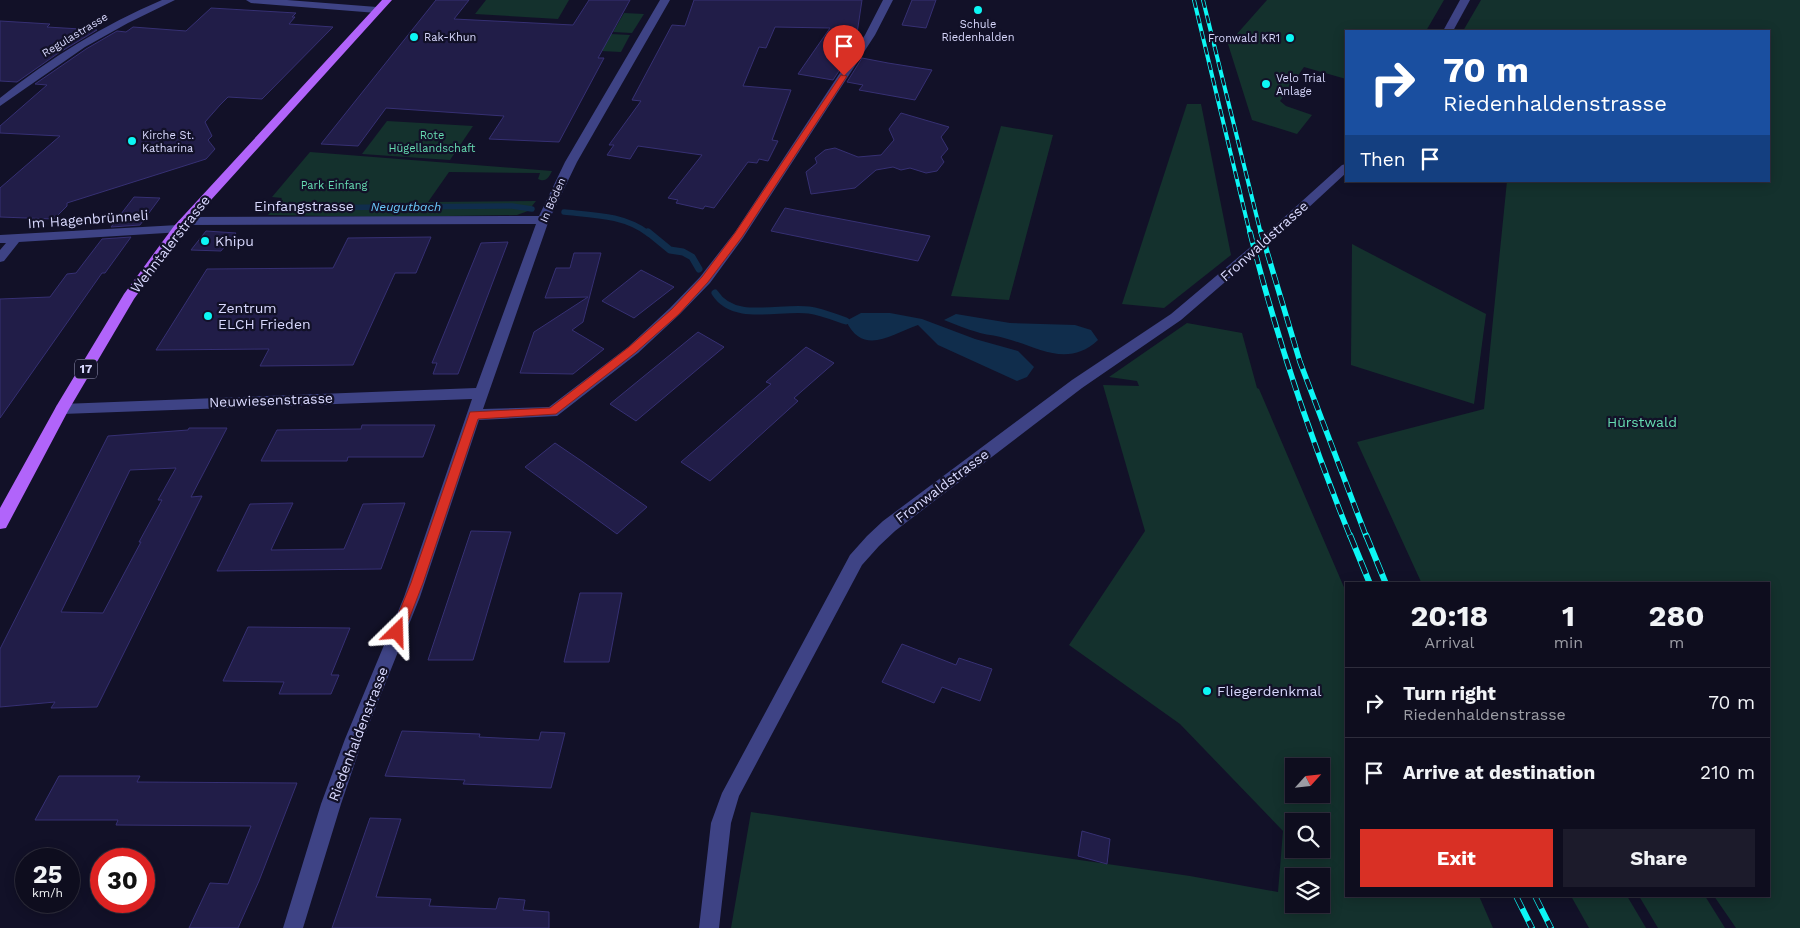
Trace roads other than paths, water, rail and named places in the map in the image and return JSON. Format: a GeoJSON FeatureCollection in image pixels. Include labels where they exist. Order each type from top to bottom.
{"type":"FeatureCollection","features":[{"type":"Feature","properties":{"kind":"main road","name":"Wehntalerstrasse"},"geometry":{"type":"LineString","coordinates":[[0,523],[62,409],[129,297],[181,225],[387,0]]}},
{"type":"Feature","properties":{"kind":"street","name":"Regulastrasse"},"geometry":{"type":"LineString","coordinates":[[0,103],[36,74],[89,39],[138,13],[170,0]]}},
{"type":"Feature","properties":{"kind":"street"},"geometry":{"type":"LineString","coordinates":[[251,0],[377,10]]}},
{"type":"Feature","properties":{"kind":"street","name":"In Böden"},"geometry":{"type":"LineString","coordinates":[[474,415],[544,220],[571,162],[665,0]]}},
{"type":"Feature","properties":{"kind":"street"},"geometry":{"type":"LineString","coordinates":[[474,415],[552,412],[633,350],[676,312],[705,280],[739,235],[870,35],[888,0]]}},
{"type":"Feature","properties":{"kind":"street"},"geometry":{"type":"LineString","coordinates":[[1449,30],[1465,0]]}},
{"type":"Feature","properties":{"kind":"street","name":"Fronwaldstrasse"},"geometry":{"type":"LineString","coordinates":[[709,928],[721,823],[732,793],[852,568],[867,547],[889,526],[1077,384],[1176,317],[1259,247],[1345,168]]}},
{"type":"Feature","properties":{"kind":"street","name":"Einfangstrasse"},"geometry":{"type":"LineString","coordinates":[[181,225],[341,221],[544,220]]}},
{"type":"Feature","properties":{"kind":"street","name":"Im Hagenbrünneli"},"geometry":{"type":"LineString","coordinates":[[0,239],[181,225]]}},
{"type":"Feature","properties":{"kind":"street"},"geometry":{"type":"LineString","coordinates":[[0,258],[15,239]]}},
{"type":"Feature","properties":{"kind":"street","name":"Neuwiesenstrasse"},"geometry":{"type":"LineString","coordinates":[[62,409],[481,393]]}},
{"type":"Feature","properties":{"kind":"street","name":"Riedenhaldenstrasse"},"geometry":{"type":"LineString","coordinates":[[293,928],[331,804],[354,739],[412,597],[474,415]]}},
{"type":"Feature","properties":{"kind":"water"},"geometry":{"type":"Polygon","coordinates":[[[861,313],[890,313],[922,319],[975,339],[1018,351],[1034,367],[1027,377],[1017,381],[938,345],[918,325],[879,340],[861,338],[853,332],[846,321],[861,313]]]}},
{"type":"Feature","properties":{"kind":"water"},"geometry":{"type":"Polygon","coordinates":[[[956,314],[1010,323],[1075,325],[1091,330],[1098,340],[1086,349],[1075,353],[1052,353],[1001,337],[980,333],[944,320],[956,314]]]}},
{"type":"Feature","properties":{"kind":"waterway","name":"Neugutbach"},"geometry":{"type":"LineString","coordinates":[[280,208],[512,206],[532,209]]}},
{"type":"Feature","properties":{"kind":"waterway","name":"Neugutbach"},"geometry":{"type":"LineString","coordinates":[[564,212],[619,219],[649,234]]}},
{"type":"Feature","properties":{"kind":"waterway","name":"Neugutbach"},"geometry":{"type":"LineString","coordinates":[[648,232],[670,250],[683,252],[692,257],[699,269]]}},
{"type":"Feature","properties":{"kind":"waterway","name":"Neugutbach"},"geometry":{"type":"LineString","coordinates":[[715,293],[723,302],[745,311],[809,310],[846,321]]}},
{"type":"Feature","properties":{"kind":"railway"},"geometry":{"type":"LineString","coordinates":[[1194,0],[1250,234]]}},
{"type":"Feature","properties":{"kind":"railway"},"geometry":{"type":"LineString","coordinates":[[1203,0],[1261,234]]}},
{"type":"Feature","properties":{"kind":"railway"},"geometry":{"type":"LineString","coordinates":[[1250,232],[1295,386],[1350,536]]}},
{"type":"Feature","properties":{"kind":"railway"},"geometry":{"type":"LineString","coordinates":[[1261,232],[1300,362],[1366,536]]}},
{"type":"Feature","properties":{"kind":"railway"},"geometry":{"type":"LineString","coordinates":[[1350,535],[1369,582]]}},
{"type":"Feature","properties":{"kind":"railway"},"geometry":{"type":"LineString","coordinates":[[1366,535],[1385,582]]}},
{"type":"Feature","properties":{"kind":"railway"},"geometry":{"type":"LineString","coordinates":[[1516,897],[1532,928]]}},
{"type":"Feature","properties":{"kind":"railway"},"geometry":{"type":"LineString","coordinates":[[1536,897],[1551,928]]}},
{"type":"Feature","properties":{"kind":"place","name":"Schule Riedenhalden"},"geometry":{"type":"Point","coordinates":[978,10]}},
{"type":"Feature","properties":{"kind":"place","name":"Rak-Khun"},"geometry":{"type":"Point","coordinates":[414,37]}},
{"type":"Feature","properties":{"kind":"place","name":"Fronwald KR1"},"geometry":{"type":"Point","coordinates":[1290,38]}},
{"type":"Feature","properties":{"kind":"place","name":"Velo Trial Anlage"},"geometry":{"type":"Point","coordinates":[1266,84]}},
{"type":"Feature","properties":{"kind":"place","name":"Kirche St. Katharina"},"geometry":{"type":"Point","coordinates":[132,141]}},
{"type":"Feature","properties":{"kind":"place","name":"Khipu"},"geometry":{"type":"Point","coordinates":[205,241]}},
{"type":"Feature","properties":{"kind":"place","name":"Zentrum ELCH Frieden"},"geometry":{"type":"Point","coordinates":[208,316]}},
{"type":"Feature","properties":{"kind":"place","name":"Fliegerdenkmal"},"geometry":{"type":"Point","coordinates":[1207,691]}},
{"type":"Feature","properties":{"kind":"park label","name":"Rote Hügellandschaft"},"geometry":{"type":"Point","coordinates":[432,141]}},
{"type":"Feature","properties":{"kind":"park label","name":"Park Einfang"},"geometry":{"type":"Point","coordinates":[334,185]}},
{"type":"Feature","properties":{"kind":"park label","name":"Hürstwald"},"geometry":{"type":"Point","coordinates":[1642,422]}}]}
